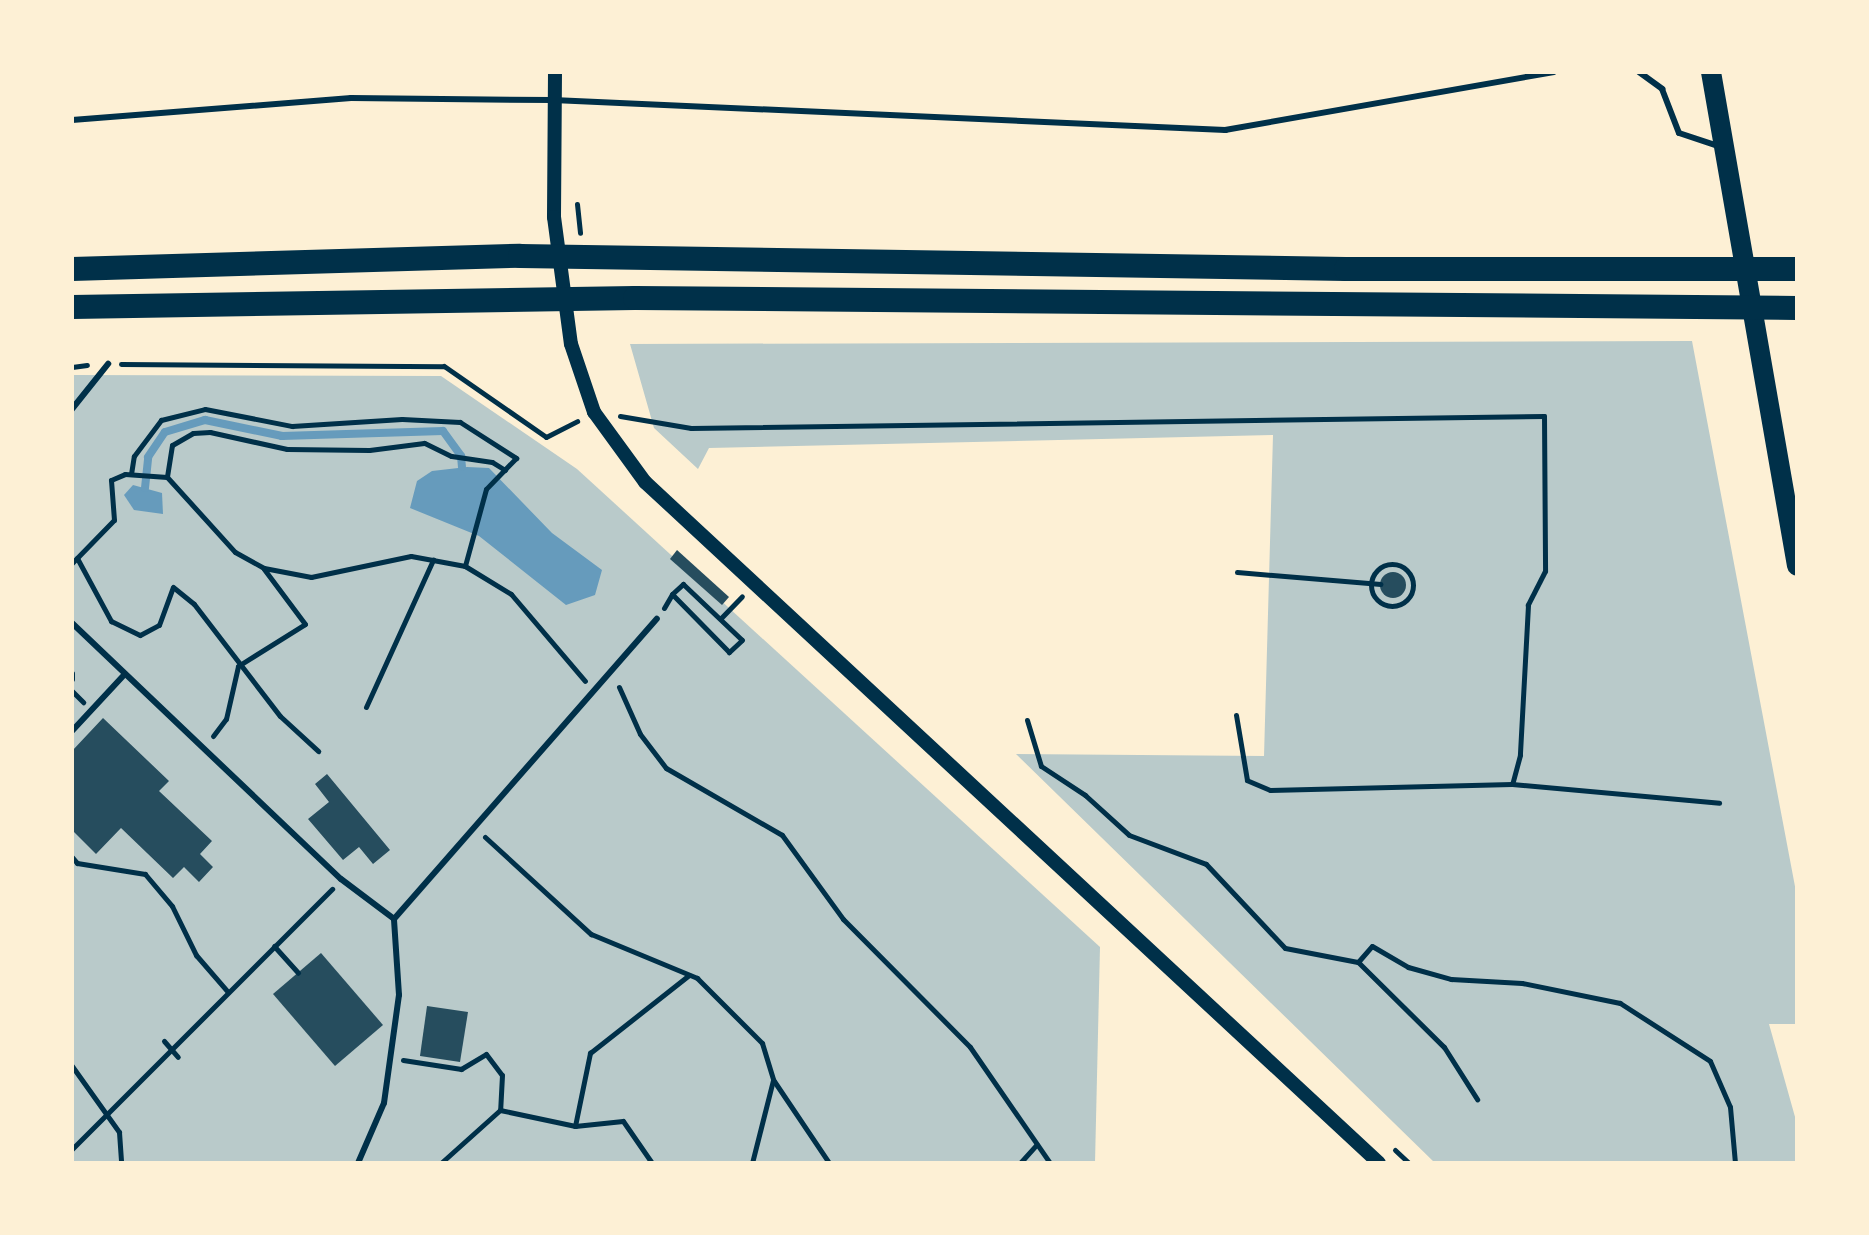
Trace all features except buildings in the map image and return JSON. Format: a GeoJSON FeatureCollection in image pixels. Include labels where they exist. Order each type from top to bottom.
{"type":"FeatureCollection","features":[{"type":"Feature","properties":{"kind":"highway"},"geometry":{"type":"LineString","coordinates":[[72,269],[520,256],[1797,269]]}},
{"type":"Feature","properties":{"kind":"highway"},"geometry":{"type":"LineString","coordinates":[[72,307],[635,298],[1797,308]]}},
{"type":"Feature","properties":{"kind":"main road"},"geometry":{"type":"LineString","coordinates":[[1711,72],[1797,566]]}},
{"type":"Feature","properties":{"kind":"street"},"geometry":{"type":"LineString","coordinates":[[555,72],[556,233],[571,344],[594,412],[645,482],[1379,1163]]}},
{"type":"Feature","properties":{"kind":"lane"},"geometry":{"type":"LineString","coordinates":[[72,120],[351,98],[553,100],[1225,130],[1554,72]]}},
{"type":"Feature","properties":{"kind":"lane"},"geometry":{"type":"LineString","coordinates":[[1639,72],[1662,89],[1679,133],[1723,147]]}},
{"type":"Feature","properties":{"kind":"lane"},"geometry":{"type":"LineString","coordinates":[[72,409],[108,364]]}},
{"type":"Feature","properties":{"kind":"lane"},"geometry":{"type":"LineString","coordinates":[[358,1163],[382,1117],[399,995],[394,919],[596,694],[657,619]]}},
{"type":"Feature","properties":{"kind":"lane"},"geometry":{"type":"LineString","coordinates":[[72,623],[341,879],[394,919]]}},
{"type":"Feature","properties":{"kind":"lane"},"geometry":{"type":"LineString","coordinates":[[72,731],[124,675]]}},
{"type":"Feature","properties":{"kind":"path"},"geometry":{"type":"LineString","coordinates":[[575,189],[581,249]]}},
{"type":"Feature","properties":{"kind":"path"},"geometry":{"type":"LineString","coordinates":[[72,367],[108,364],[444,366],[546,437],[594,412],[691,428],[1544,416],[1545,571],[1528,605],[1520,755],[1512,784]]}},
{"type":"Feature","properties":{"kind":"path"},"geometry":{"type":"LineString","coordinates":[[616,407],[629,427]]}},
{"type":"Feature","properties":{"kind":"path"},"geometry":{"type":"LineString","coordinates":[[131,474],[134,456],[161,420],[205,409],[292,426],[402,419],[460,422],[516,458],[486,489],[467,548],[465,566]]}},
{"type":"Feature","properties":{"kind":"path"},"geometry":{"type":"LineString","coordinates":[[505,470],[492,462],[451,456],[424,443],[369,450],[287,449],[210,432],[193,433],[172,445],[167,477],[190,509],[235,552],[264,568],[311,577],[411,556],[465,566],[511,594],[596,694]]}},
{"type":"Feature","properties":{"kind":"path"},"geometry":{"type":"LineString","coordinates":[[167,477],[131,474],[111,480],[114,520],[74,560],[111,621],[140,635],[159,625],[173,587],[194,604],[238,666],[318,751]]}},
{"type":"Feature","properties":{"kind":"path"},"geometry":{"type":"LineString","coordinates":[[366,707],[433,560]]}},
{"type":"Feature","properties":{"kind":"path"},"geometry":{"type":"LineString","coordinates":[[1396,563],[1408,570],[1413,589],[1406,601],[1386,605],[1374,596],[1371,582],[1377,570],[1396,563]]}},
{"type":"Feature","properties":{"kind":"path"},"geometry":{"type":"LineString","coordinates":[[203,750],[226,719],[238,666],[305,624],[264,568]]}},
{"type":"Feature","properties":{"kind":"path"},"geometry":{"type":"LineString","coordinates":[[1237,572],[1380,584]]}},
{"type":"Feature","properties":{"kind":"path"},"geometry":{"type":"LineString","coordinates":[[657,619],[672,594],[683,584],[742,640],[729,652],[672,594]]}},
{"type":"Feature","properties":{"kind":"path"},"geometry":{"type":"LineString","coordinates":[[720,618],[745,593]]}},
{"type":"Feature","properties":{"kind":"path"},"geometry":{"type":"LineString","coordinates":[[72,673],[72,679]]}},
{"type":"Feature","properties":{"kind":"path"},"geometry":{"type":"LineString","coordinates":[[610,678],[625,693],[640,734],[666,768],[782,835],[843,919],[970,1047],[1050,1163]]}},
{"type":"Feature","properties":{"kind":"path"},"geometry":{"type":"LineString","coordinates":[[1236,715],[1247,780],[1270,790],[1512,784],[1719,803]]}},
{"type":"Feature","properties":{"kind":"path"},"geometry":{"type":"LineString","coordinates":[[1027,720],[1041,766],[1085,795],[1129,835],[1206,864],[1285,948],[1358,962],[1444,1047],[1477,1099]]}},
{"type":"Feature","properties":{"kind":"path"},"geometry":{"type":"LineString","coordinates":[[476,828],[591,934],[689,975],[735,1011],[762,1043],[773,1080],[829,1163]]}},
{"type":"Feature","properties":{"kind":"path"},"geometry":{"type":"LineString","coordinates":[[72,857],[77,863],[145,874],[172,906],[196,955],[228,992]]}},
{"type":"Feature","properties":{"kind":"path"},"geometry":{"type":"LineString","coordinates":[[72,1149],[341,879]]}},
{"type":"Feature","properties":{"kind":"path"},"geometry":{"type":"LineString","coordinates":[[274,946],[298,973]]}},
{"type":"Feature","properties":{"kind":"path"},"geometry":{"type":"LineString","coordinates":[[1358,962],[1372,946],[1408,967],[1451,979],[1522,983],[1620,1003],[1710,1061],[1730,1107],[1735,1163]]}},
{"type":"Feature","properties":{"kind":"path"},"geometry":{"type":"LineString","coordinates":[[575,1126],[590,1053],[689,975]]}},
{"type":"Feature","properties":{"kind":"path"},"geometry":{"type":"LineString","coordinates":[[164,1041],[178,1057]]}},
{"type":"Feature","properties":{"kind":"path"},"geometry":{"type":"LineString","coordinates":[[390,1058],[461,1069],[486,1054],[502,1075],[500,1110],[441,1163]]}},
{"type":"Feature","properties":{"kind":"path"},"geometry":{"type":"LineString","coordinates":[[72,1066],[119,1132],[121,1163]]}},
{"type":"Feature","properties":{"kind":"path"},"geometry":{"type":"LineString","coordinates":[[72,1076],[81,1075]]}},
{"type":"Feature","properties":{"kind":"path"},"geometry":{"type":"LineString","coordinates":[[752,1163],[773,1080]]}},
{"type":"Feature","properties":{"kind":"path"},"geometry":{"type":"LineString","coordinates":[[500,1110],[575,1126],[623,1121],[652,1163]]}},
{"type":"Feature","properties":{"kind":"path"},"geometry":{"type":"LineString","coordinates":[[1387,1142],[1409,1163]]}},
{"type":"Feature","properties":{"kind":"path"},"geometry":{"type":"LineString","coordinates":[[1020,1163],[1037,1144]]}},
{"type":"Feature","properties":{"kind":"shaded area"},"geometry":{"type":"Polygon","coordinates":[[[1692,341],[1797,897],[1797,1024],[1769,1024],[1797,1124],[1797,1163],[1435,1163],[1016,754],[1264,756],[1273,435],[709,448],[698,469],[654,428],[630,344],[1692,341]]]}},
{"type":"Feature","properties":{"kind":"shaded area"},"geometry":{"type":"Polygon","coordinates":[[[72,375],[441,376],[577,469],[1100,947],[1095,1163],[72,1163],[72,375]]]}},
{"type":"Feature","properties":{"kind":"water"},"geometry":{"type":"Polygon","coordinates":[[[489,468],[552,533],[602,570],[595,595],[566,605],[479,536],[410,508],[417,481],[432,471],[489,468]]]}},
{"type":"Feature","properties":{"kind":"water"},"geometry":{"type":"Polygon","coordinates":[[[133,485],[162,493],[163,514],[134,510],[124,495],[133,485]]]}},
{"type":"Feature","properties":{"kind":"waterway"},"geometry":{"type":"LineString","coordinates":[[145,488],[148,457],[165,432],[205,420],[282,436],[443,431],[461,456],[462,467]]}}]}
